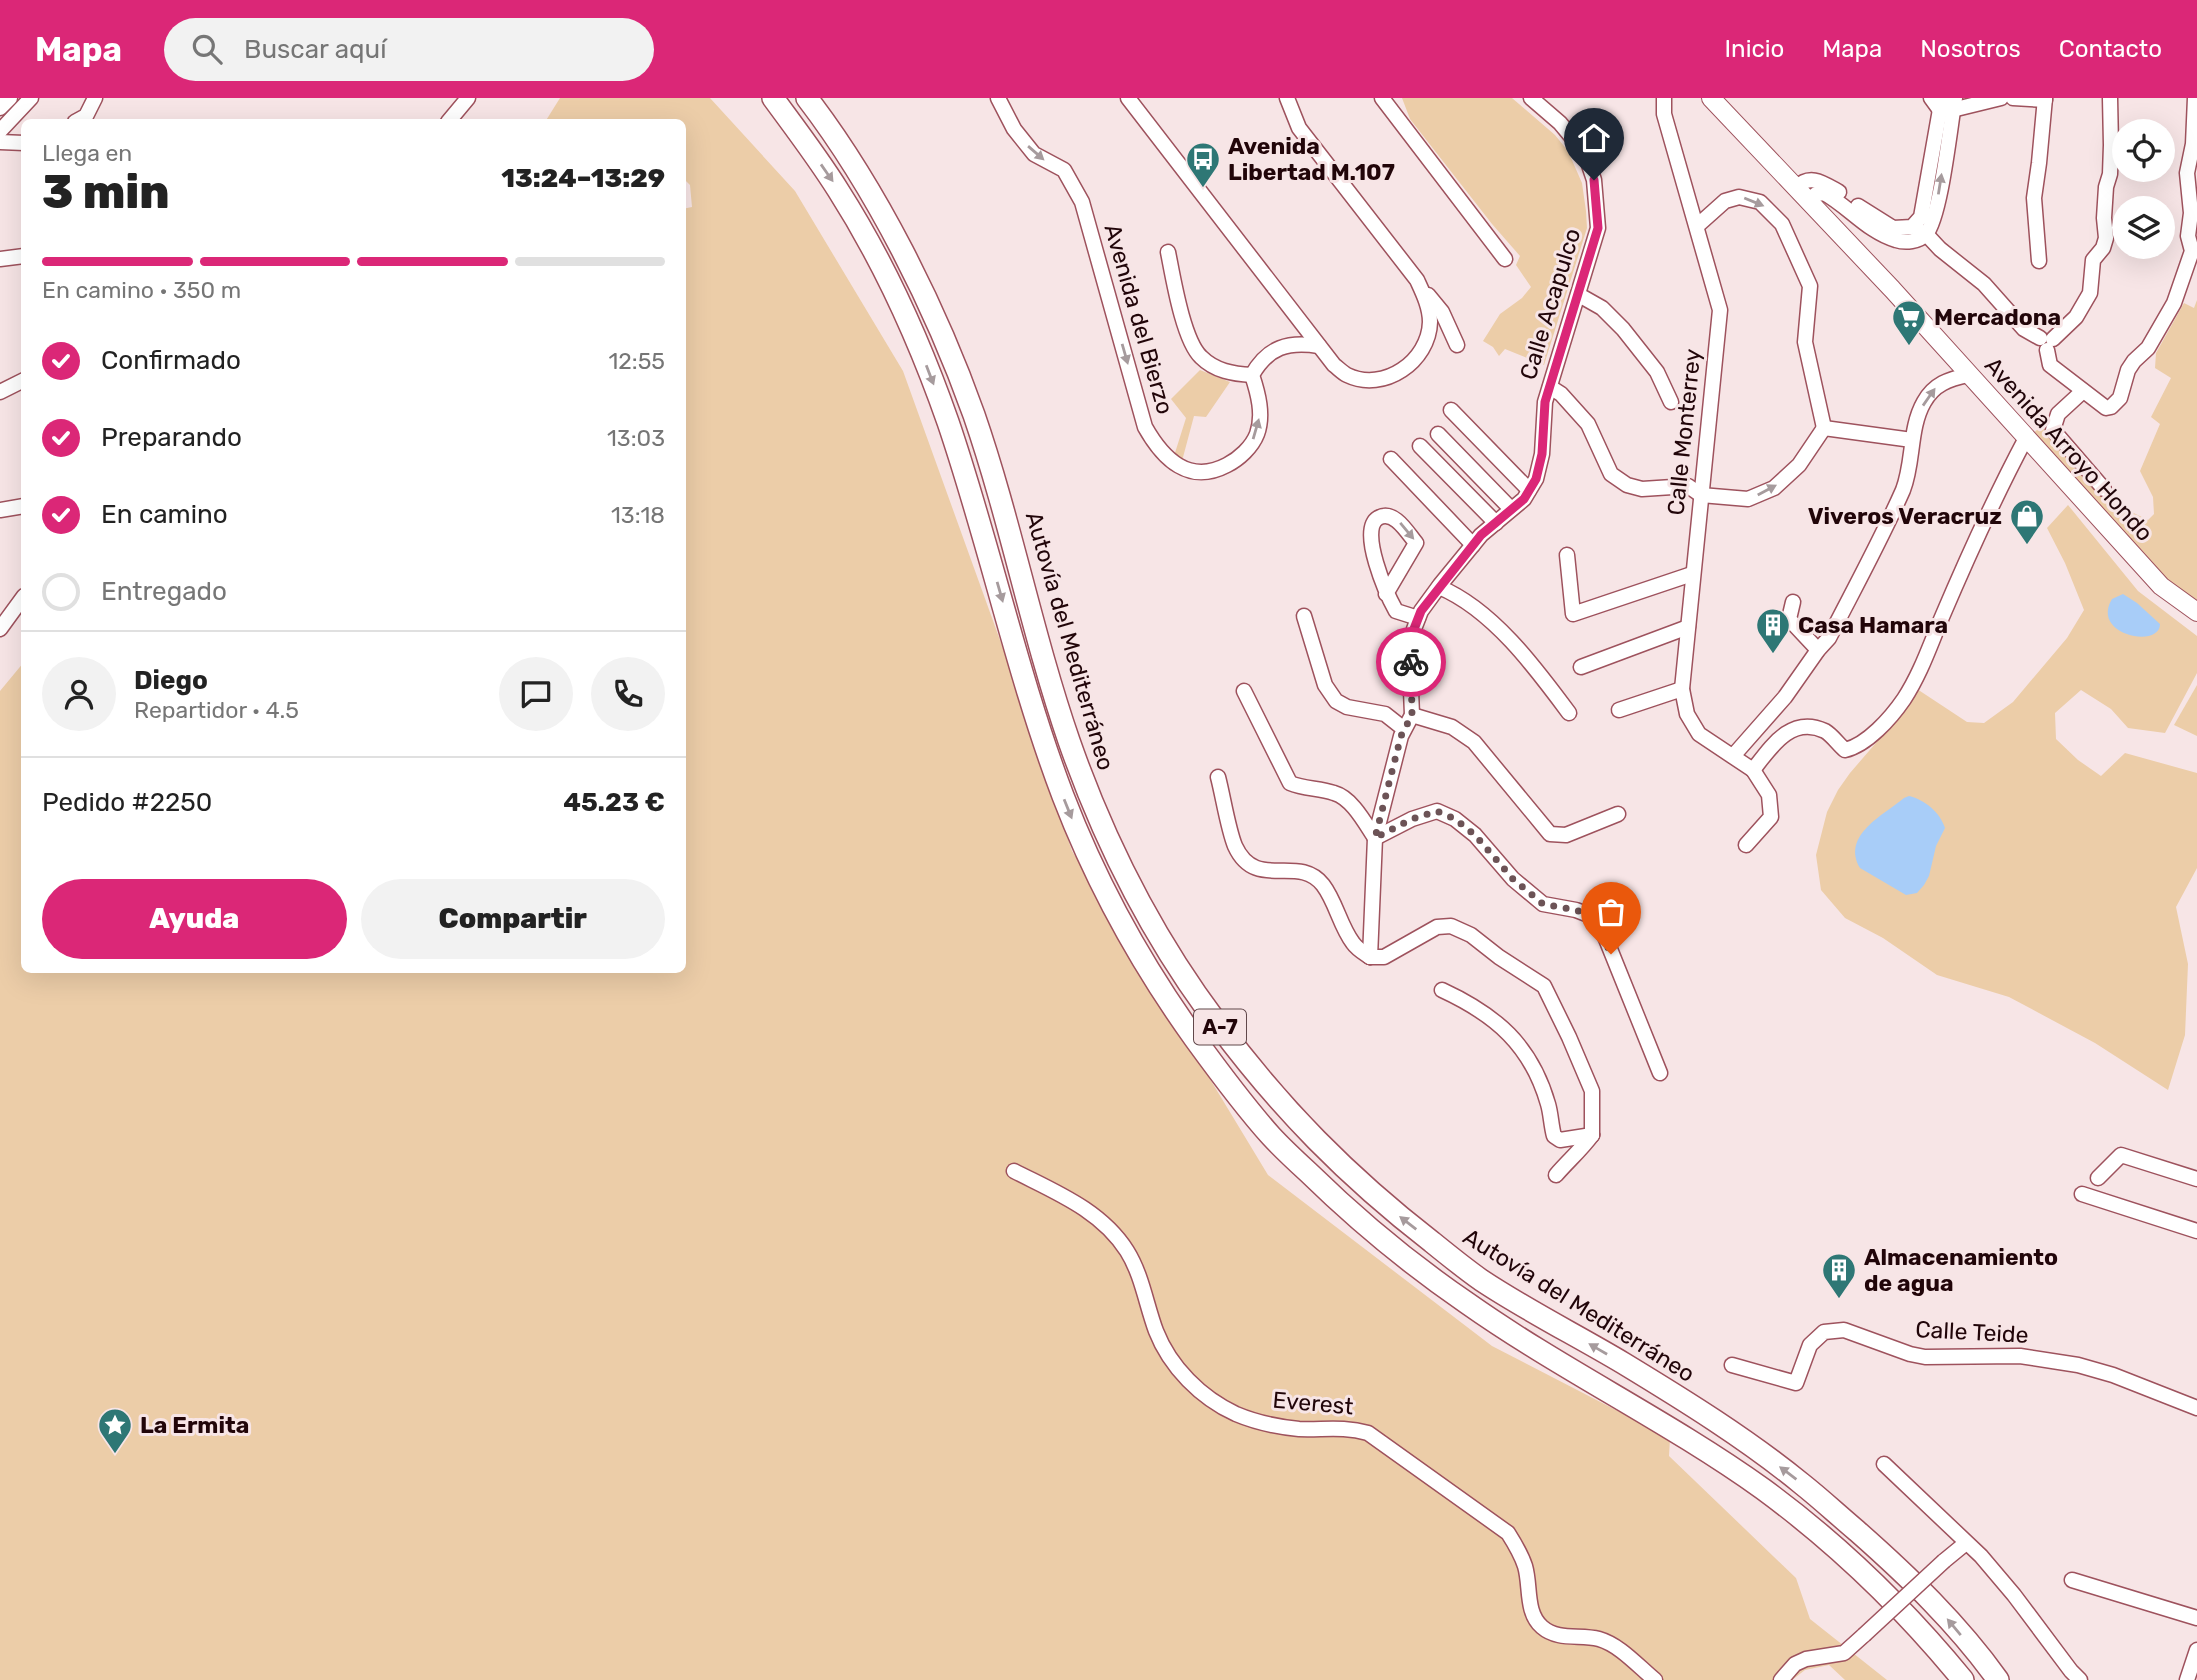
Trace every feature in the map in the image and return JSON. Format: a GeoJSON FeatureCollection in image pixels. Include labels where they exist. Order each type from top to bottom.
{"type":"FeatureCollection","features":[{"type":"Feature","properties":{"kind":"highway"},"geometry":{"type":"LineString","coordinates":[[766,98],[798,132]]}},
{"type":"Feature","properties":{"kind":"highway","name":"A-7"},"geometry":{"type":"LineString","coordinates":[[772,98],[837,189],[896,296],[947,419],[977,510],[1037,720],[1089,860],[1157,983],[1203,1049],[1272,1138],[1353,1216],[1468,1304],[1695,1444],[1782,1503],[1867,1575],[1917,1625],[1964,1680]]}},
{"type":"Feature","properties":{"kind":"highway","name":"Autovía del Mediterráneo"},"geometry":{"type":"LineString","coordinates":[[807,98],[878,208],[949,349],[975,417],[1009,527],[1048,674],[1088,793],[1125,875],[1168,952],[1213,1019],[1292,1115],[1385,1206],[1480,1279],[1626,1365],[1748,1443],[1801,1483],[1919,1588],[1998,1680]]}},
{"type":"Feature","properties":{"kind":"highway"},"geometry":{"type":"LineString","coordinates":[[819,98],[839,129],[878,208]]}},
{"type":"Feature","properties":{"kind":"main road","name":"Avenida Arroyo Hondo"},"geometry":{"type":"LineString","coordinates":[[1710,98],[1892,289],[2161,586],[2197,612]]}},
{"type":"Feature","properties":{"kind":"street"},"geometry":{"type":"LineString","coordinates":[[0,108],[10,98]]}},
{"type":"Feature","properties":{"kind":"street"},"geometry":{"type":"LineString","coordinates":[[0,131],[31,98]]}},
{"type":"Feature","properties":{"kind":"street"},"geometry":{"type":"LineString","coordinates":[[80,119],[86,116],[95,98]]}},
{"type":"Feature","properties":{"kind":"street"},"geometry":{"type":"LineString","coordinates":[[450,119],[468,98]]}},
{"type":"Feature","properties":{"kind":"street","name":"Avenida del Bierzo"},"geometry":{"type":"LineString","coordinates":[[998,98],[1014,129],[1034,154],[1064,170],[1082,201],[1145,427],[1156,446],[1171,460],[1188,470],[1203,473],[1234,461],[1247,449],[1257,434],[1259,396],[1252,375]]}},
{"type":"Feature","properties":{"kind":"street"},"geometry":{"type":"LineString","coordinates":[[1128,98],[1334,365],[1348,375],[1379,380],[1404,369],[1423,349],[1430,323],[1428,308],[1417,280]]}},
{"type":"Feature","properties":{"kind":"street"},"geometry":{"type":"LineString","coordinates":[[1287,98],[1298,128],[1441,312],[1457,345]]}},
{"type":"Feature","properties":{"kind":"street"},"geometry":{"type":"LineString","coordinates":[[1382,98],[1505,259]]}},
{"type":"Feature","properties":{"kind":"street","name":"Calle Acapulco"},"geometry":{"type":"LineString","coordinates":[[1412,715],[1410,665],[1414,629],[1421,611],[1473,545],[1524,499],[1536,479],[1542,454],[1545,402],[1598,228],[1594,180],[1585,153],[1560,123],[1531,98]]}},
{"type":"Feature","properties":{"kind":"street","name":"Calle Monterrey"},"geometry":{"type":"LineString","coordinates":[[1664,98],[1664,114],[1720,310],[1682,689],[1687,714],[1699,734],[1752,770]]}},
{"type":"Feature","properties":{"kind":"street"},"geometry":{"type":"LineString","coordinates":[[1917,234],[1936,210],[1944,103],[2000,98]]}},
{"type":"Feature","properties":{"kind":"street"},"geometry":{"type":"LineString","coordinates":[[2013,98],[2045,99],[2034,198],[2039,261]]}},
{"type":"Feature","properties":{"kind":"street"},"geometry":{"type":"LineString","coordinates":[[2047,342],[2076,317],[2090,293],[2093,261],[2103,248],[2106,238],[2104,218],[2106,187],[2110,174],[2110,98]]}},
{"type":"Feature","properties":{"kind":"street"},"geometry":{"type":"LineString","coordinates":[[2047,342],[2050,365],[2083,391],[2106,408],[2120,398],[2128,370],[2148,348],[2174,303],[2192,251],[2188,236],[2188,173],[2193,144],[2195,98]]}},
{"type":"Feature","properties":{"kind":"street"},"geometry":{"type":"LineString","coordinates":[[0,142],[21,143]]}},
{"type":"Feature","properties":{"kind":"street"},"geometry":{"type":"LineString","coordinates":[[1802,195],[1802,181],[1814,180],[1837,191],[1894,228],[1917,234],[1984,284],[2024,329],[2047,342]]}},
{"type":"Feature","properties":{"kind":"street"},"geometry":{"type":"LineString","coordinates":[[1550,387],[1561,394],[1587,424],[1611,474],[1627,485],[1642,489],[1688,486],[1701,495],[1748,499],[1774,488],[1799,466],[1824,428],[1805,342],[1810,286],[1783,224],[1760,202],[1739,197],[1725,201],[1697,226]]}},
{"type":"Feature","properties":{"kind":"street"},"geometry":{"type":"LineString","coordinates":[[1168,252],[1188,332],[1199,356],[1212,365],[1230,373],[1252,375],[1266,355],[1277,350],[1302,343],[1319,346]]}},
{"type":"Feature","properties":{"kind":"street"},"geometry":{"type":"LineString","coordinates":[[0,259],[21,256]]}},
{"type":"Feature","properties":{"kind":"street"},"geometry":{"type":"LineString","coordinates":[[1579,295],[1602,308],[1623,330],[1657,372],[1671,402]]}},
{"type":"Feature","properties":{"kind":"street"},"geometry":{"type":"LineString","coordinates":[[1733,755],[1785,697],[1829,638],[1904,487],[1912,440],[1923,403],[1935,388],[1950,379],[1968,375]]}},
{"type":"Feature","properties":{"kind":"street"},"geometry":{"type":"LineString","coordinates":[[0,392],[21,382]]}},
{"type":"Feature","properties":{"kind":"street"},"geometry":{"type":"LineString","coordinates":[[2083,391],[2058,414],[2053,430],[2104,488]]}},
{"type":"Feature","properties":{"kind":"street"},"geometry":{"type":"LineString","coordinates":[[1451,410],[1529,490]]}},
{"type":"Feature","properties":{"kind":"street"},"geometry":{"type":"LineString","coordinates":[[1824,428],[1912,440]]}},
{"type":"Feature","properties":{"kind":"street"},"geometry":{"type":"LineString","coordinates":[[1438,434],[1511,509]]}},
{"type":"Feature","properties":{"kind":"street"},"geometry":{"type":"LineString","coordinates":[[1746,845],[1771,817],[1769,795],[1752,770],[1776,741],[1788,730],[1813,728],[1828,732],[1845,750],[1856,748],[1866,741],[1903,701],[1920,671],[2001,484],[2026,438]]}},
{"type":"Feature","properties":{"kind":"street"},"geometry":{"type":"LineString","coordinates":[[1420,446],[1496,523]]}},
{"type":"Feature","properties":{"kind":"street"},"geometry":{"type":"LineString","coordinates":[[1391,459],[1473,545]]}},
{"type":"Feature","properties":{"kind":"street"},"geometry":{"type":"LineString","coordinates":[[0,510],[21,506]]}},
{"type":"Feature","properties":{"kind":"street"},"geometry":{"type":"LineString","coordinates":[[1386,594],[1416,543],[1398,522],[1390,516],[1382,516],[1374,520],[1370,527],[1373,552],[1386,594],[1396,611],[1418,618]]}},
{"type":"Feature","properties":{"kind":"street"},"geometry":{"type":"LineString","coordinates":[[1567,555],[1573,614],[1692,574]]}},
{"type":"Feature","properties":{"kind":"street"},"geometry":{"type":"LineString","coordinates":[[1439,587],[1458,595],[1480,612],[1537,671],[1569,713]]}},
{"type":"Feature","properties":{"kind":"street"},"geometry":{"type":"LineString","coordinates":[[0,629],[21,600]]}},
{"type":"Feature","properties":{"kind":"street"},"geometry":{"type":"LineString","coordinates":[[1793,602],[1789,619],[1818,650]]}},
{"type":"Feature","properties":{"kind":"street"},"geometry":{"type":"LineString","coordinates":[[1304,616],[1325,685],[1336,702],[1348,707],[1385,713],[1404,729]]}},
{"type":"Feature","properties":{"kind":"street"},"geometry":{"type":"LineString","coordinates":[[1581,667],[1688,627]]}},
{"type":"Feature","properties":{"kind":"street"},"geometry":{"type":"LineString","coordinates":[[1619,710],[1682,689]]}},
{"type":"Feature","properties":{"kind":"street"},"geometry":{"type":"LineString","coordinates":[[1244,691],[1290,783],[1303,789],[1337,793],[1354,808],[1375,838]]}},
{"type":"Feature","properties":{"kind":"street"},"geometry":{"type":"LineString","coordinates":[[1370,957],[1375,838],[1401,736],[1412,715],[1452,727],[1474,741],[1550,834],[1566,835],[1618,814]]}},
{"type":"Feature","properties":{"kind":"street"},"geometry":{"type":"LineString","coordinates":[[1218,777],[1235,845],[1246,861],[1260,871],[1299,871],[1312,876],[1322,884],[1353,944],[1370,957],[1384,957],[1437,927],[1451,926],[1471,935],[1544,986],[1592,1091],[1592,1135],[1578,1154],[1556,1175]]}},
{"type":"Feature","properties":{"kind":"street"},"geometry":{"type":"LineString","coordinates":[[1375,838],[1412,819],[1437,811],[1455,819],[1475,835],[1513,879],[1543,904],[1576,910],[1594,917],[1606,939],[1660,1073]]}},
{"type":"Feature","properties":{"kind":"street"},"geometry":{"type":"LineString","coordinates":[[1442,990],[1473,1005],[1496,1022],[1520,1046],[1535,1067],[1549,1107],[1554,1136],[1560,1140],[1592,1135]]}},
{"type":"Feature","properties":{"kind":"street"},"geometry":{"type":"LineString","coordinates":[[2098,1178],[2121,1155],[2197,1179]]}},
{"type":"Feature","properties":{"kind":"street","name":"Everest"},"geometry":{"type":"LineString","coordinates":[[1014,1171],[1077,1204],[1099,1219],[1116,1236],[1128,1252],[1142,1282],[1156,1331],[1165,1350],[1193,1385],[1237,1414],[1268,1424],[1299,1429],[1349,1428],[1368,1433],[1508,1534],[1520,1551],[1526,1569],[1531,1610],[1542,1627],[1559,1635],[1598,1638],[1613,1644],[1654,1680]]}},
{"type":"Feature","properties":{"kind":"street"},"geometry":{"type":"LineString","coordinates":[[2082,1194],[2197,1231]]}},
{"type":"Feature","properties":{"kind":"street","name":"Calle Teide"},"geometry":{"type":"LineString","coordinates":[[1732,1365],[1796,1383],[1810,1345],[1824,1332],[1844,1329],[1925,1357],[2020,1356],[2078,1365],[2113,1375],[2197,1408]]}},
{"type":"Feature","properties":{"kind":"street"},"geometry":{"type":"LineString","coordinates":[[1884,1464],[1981,1556],[2080,1680]]}},
{"type":"Feature","properties":{"kind":"street"},"geometry":{"type":"LineString","coordinates":[[1781,1680],[1795,1664],[1806,1659],[1844,1653],[1966,1543]]}},
{"type":"Feature","properties":{"kind":"street"},"geometry":{"type":"LineString","coordinates":[[2072,1580],[2197,1618]]}},
{"type":"Feature","properties":{"kind":"street"},"geometry":{"type":"LineString","coordinates":[[2187,1680],[2197,1650]]}},
{"type":"Feature","properties":{"kind":"shaded area"},"geometry":{"type":"Polygon","coordinates":[[[560,98],[710,98],[795,191],[903,371],[1005,654],[1072,851],[1268,1175],[1492,1346],[1670,1438],[1669,1456],[1796,1578],[1810,1619],[1887,1680],[1845,1680],[1829,1665],[1805,1670],[1792,1680],[0,1680],[0,691],[21,666],[21,973],[686,973],[686,208],[692,207],[690,185],[686,181],[686,119],[547,119],[560,98]]]}},
{"type":"Feature","properties":{"kind":"shaded area"},"geometry":{"type":"Polygon","coordinates":[[[1402,98],[1512,98],[1555,135],[1568,151],[1582,183],[1587,228],[1544,365],[1505,349],[1499,356],[1493,347],[1483,341],[1500,314],[1522,298],[1531,287],[1516,265],[1520,256],[1410,119],[1402,98]]]}},
{"type":"Feature","properties":{"kind":"shaded area"},"geometry":{"type":"Polygon","coordinates":[[[2197,300],[2197,604],[2164,580],[2032,434],[2042,426],[2111,502],[2148,520],[2154,514],[2153,497],[2140,471],[2160,424],[2151,417],[2171,378],[2155,368],[2156,353],[2184,303],[2194,308],[2197,300]]]}},
{"type":"Feature","properties":{"kind":"shaded area"},"geometry":{"type":"Polygon","coordinates":[[[1200,370],[1230,382],[1206,417],[1194,416],[1182,461],[1174,456],[1186,418],[1171,399],[1200,370]]]}},
{"type":"Feature","properties":{"kind":"shaded area"},"geometry":{"type":"Polygon","coordinates":[[[2068,505],[2138,591],[2197,636],[2197,673],[2165,733],[2128,728],[2111,709],[2081,690],[2055,713],[2056,739],[2078,760],[2101,776],[2125,753],[2197,773],[2197,868],[2176,907],[2188,964],[2185,1035],[2168,1090],[2095,1043],[2009,997],[1937,975],[1883,938],[1845,918],[1821,890],[1816,855],[1827,812],[1850,773],[1917,689],[1967,722],[1984,723],[2013,702],[2067,638],[2084,610],[2047,528],[2068,505]]]}},
{"type":"Feature","properties":{"kind":"shaded area"},"geometry":{"type":"Polygon","coordinates":[[[2197,685],[2197,736],[2174,725],[2197,685]]]}},
{"type":"Feature","properties":{"kind":"water"},"geometry":{"type":"Polygon","coordinates":[[[2123,594],[2160,624],[2157,632],[2139,637],[2118,629],[2110,622],[2108,611],[2112,599],[2123,594]]]}},
{"type":"Feature","properties":{"kind":"water"},"geometry":{"type":"Polygon","coordinates":[[[1909,796],[1921,800],[1931,808],[1940,817],[1945,828],[1936,846],[1929,876],[1924,885],[1917,893],[1906,895],[1860,868],[1856,846],[1867,827],[1909,796]]]}},
{"type":"Feature","properties":{"kind":"way so far"},"geometry":{"type":"LineString","coordinates":[[1411,662],[1412,715],[1401,736],[1375,838],[1412,819],[1437,811],[1455,819],[1475,835],[1513,879],[1543,904],[1576,910],[1594,917],[1611,954]]}},
{"type":"Feature","properties":{"kind":"place","name":"Avenida Libertad M.107"},"geometry":{"type":"Point","coordinates":[1203,189]}},
{"type":"Feature","properties":{"kind":"place","name":"Mercadona"},"geometry":{"type":"Point","coordinates":[1909,347]}},
{"type":"Feature","properties":{"kind":"place","name":"Viveros Veracruz"},"geometry":{"type":"Point","coordinates":[2027,546]}},
{"type":"Feature","properties":{"kind":"place","name":"Casa Hamara"},"geometry":{"type":"Point","coordinates":[1773,655]}},
{"type":"Feature","properties":{"kind":"place","name":"Almacenamiento de agua"},"geometry":{"type":"Point","coordinates":[1839,1300]}},
{"type":"Feature","properties":{"kind":"place","name":"La Ermita"},"geometry":{"type":"Point","coordinates":[115,1455]}},
{"type":"Feature","properties":{"kind":"route"},"geometry":{"type":"LineString","coordinates":[[1411,662],[1414,629],[1421,611],[1481,535],[1524,499],[1536,479],[1542,454],[1545,402],[1598,228],[1594,180]]}}]}
